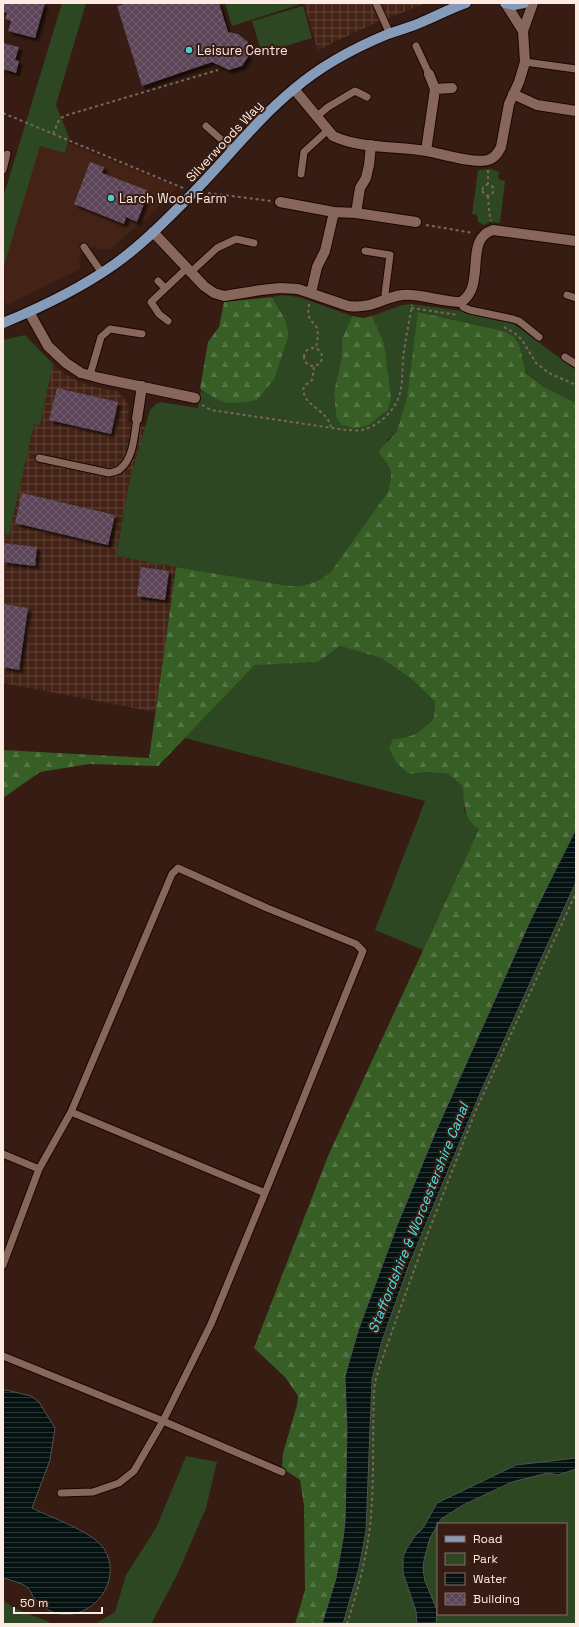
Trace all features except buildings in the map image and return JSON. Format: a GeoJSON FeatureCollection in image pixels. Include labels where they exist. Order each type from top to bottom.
{"type":"FeatureCollection","features":[{"type":"Feature","properties":{"kind":"main road","name":"Silverwoods Way"},"geometry":{"type":"LineString","coordinates":[[3,322],[29,312],[102,273],[116,263],[153,232],[191,195],[266,114],[294,89],[315,73],[340,57],[390,34],[422,22],[455,5],[466,3]]}},
{"type":"Feature","properties":{"kind":"main road"},"geometry":{"type":"LineString","coordinates":[[506,3],[514,5],[524,3]]}},
{"type":"Feature","properties":{"kind":"street"},"geometry":{"type":"LineString","coordinates":[[506,3],[523,31]]}},
{"type":"Feature","properties":{"kind":"street"},"geometry":{"type":"LineString","coordinates":[[294,89],[333,136],[342,140],[426,151],[476,160],[494,158],[500,147],[506,114],[519,82],[525,62],[523,31],[534,3]]}},
{"type":"Feature","properties":{"kind":"street"},"geometry":{"type":"LineString","coordinates":[[426,151],[435,89],[429,74]]}},
{"type":"Feature","properties":{"kind":"street"},"geometry":{"type":"LineString","coordinates":[[435,89],[452,88]]}},
{"type":"Feature","properties":{"kind":"street"},"geometry":{"type":"LineString","coordinates":[[513,94],[537,105],[576,111]]}},
{"type":"Feature","properties":{"kind":"street"},"geometry":{"type":"LineString","coordinates":[[356,213],[360,188],[366,178],[369,165],[371,145]]}},
{"type":"Feature","properties":{"kind":"street"},"geometry":{"type":"LineString","coordinates":[[280,202],[334,212],[356,213],[416,222]]}},
{"type":"Feature","properties":{"kind":"street"},"geometry":{"type":"LineString","coordinates":[[311,293],[318,267],[325,251],[334,212]]}},
{"type":"Feature","properties":{"kind":"street"},"geometry":{"type":"LineString","coordinates":[[153,232],[204,286],[214,293],[224,296],[280,288],[298,289],[348,306],[357,307],[369,306],[403,295],[461,302],[467,298],[471,291],[478,245],[489,232],[576,241]]}},
{"type":"Feature","properties":{"kind":"street"},"geometry":{"type":"LineString","coordinates":[[29,312],[48,346],[66,363],[82,373],[195,398]]}},
{"type":"Feature","properties":{"kind":"street"},"geometry":{"type":"LineString","coordinates":[[137,419],[142,386]]}},
{"type":"Feature","properties":{"kind":"lane"},"geometry":{"type":"LineString","coordinates":[[376,3],[390,34]]}},
{"type":"Feature","properties":{"kind":"lane"},"geometry":{"type":"LineString","coordinates":[[416,46],[429,74]]}},
{"type":"Feature","properties":{"kind":"lane"},"geometry":{"type":"LineString","coordinates":[[525,62],[576,69]]}},
{"type":"Feature","properties":{"kind":"lane"},"geometry":{"type":"LineString","coordinates":[[316,117],[328,107],[355,92],[367,97]]}},
{"type":"Feature","properties":{"kind":"lane"},"geometry":{"type":"LineString","coordinates":[[206,126],[233,150]]}},
{"type":"Feature","properties":{"kind":"lane"},"geometry":{"type":"LineString","coordinates":[[301,174],[304,152],[328,130]]}},
{"type":"Feature","properties":{"kind":"lane"},"geometry":{"type":"LineString","coordinates":[[3,170],[7,154]]}},
{"type":"Feature","properties":{"kind":"lane"},"geometry":{"type":"LineString","coordinates":[[168,321],[159,314],[151,302],[165,288],[217,248],[236,239],[254,243]]}},
{"type":"Feature","properties":{"kind":"lane"},"geometry":{"type":"LineString","coordinates":[[84,247],[102,273]]}},
{"type":"Feature","properties":{"kind":"lane"},"geometry":{"type":"LineString","coordinates":[[365,251],[390,255],[385,294],[387,300]]}},
{"type":"Feature","properties":{"kind":"lane"},"geometry":{"type":"LineString","coordinates":[[158,280],[165,288]]}},
{"type":"Feature","properties":{"kind":"lane"},"geometry":{"type":"LineString","coordinates":[[566,295],[576,298]]}},
{"type":"Feature","properties":{"kind":"lane"},"geometry":{"type":"LineString","coordinates":[[461,302],[463,307],[470,310],[520,321],[539,337]]}},
{"type":"Feature","properties":{"kind":"lane"},"geometry":{"type":"LineString","coordinates":[[90,375],[101,337],[110,329],[142,334]]}},
{"type":"Feature","properties":{"kind":"lane"},"geometry":{"type":"LineString","coordinates":[[565,357],[576,364]]}},
{"type":"Feature","properties":{"kind":"lane"},"geometry":{"type":"LineString","coordinates":[[39,458],[109,473],[119,470],[126,463],[130,454],[137,419]]}},
{"type":"Feature","properties":{"kind":"lane"},"geometry":{"type":"LineString","coordinates":[[3,1266],[39,1169],[71,1112],[172,874],[178,868],[267,908],[356,944],[363,951],[266,1193],[211,1324],[162,1421],[134,1471],[119,1483],[94,1492],[61,1493]]}},
{"type":"Feature","properties":{"kind":"lane"},"geometry":{"type":"LineString","coordinates":[[71,1112],[266,1193]]}},
{"type":"Feature","properties":{"kind":"lane"},"geometry":{"type":"LineString","coordinates":[[3,1154],[39,1169]]}},
{"type":"Feature","properties":{"kind":"lane"},"geometry":{"type":"LineString","coordinates":[[3,1356],[282,1472]]}},
{"type":"Feature","properties":{"kind":"path"},"geometry":{"type":"LineString","coordinates":[[53,134],[59,120],[64,116],[218,70]]}},
{"type":"Feature","properties":{"kind":"path"},"geometry":{"type":"LineString","coordinates":[[3,113],[180,185],[198,202],[209,193],[280,202]]}},
{"type":"Feature","properties":{"kind":"path"},"geometry":{"type":"LineString","coordinates":[[486,160],[488,184],[492,186],[494,190],[493,194],[488,196]]}},
{"type":"Feature","properties":{"kind":"path"},"geometry":{"type":"LineString","coordinates":[[488,184],[484,186],[482,191],[488,196]]}},
{"type":"Feature","properties":{"kind":"path"},"geometry":{"type":"LineString","coordinates":[[416,222],[422,225],[489,232],[488,196]]}},
{"type":"Feature","properties":{"kind":"path"},"geometry":{"type":"LineString","coordinates":[[311,293],[308,314],[317,328],[318,335],[316,349]]}},
{"type":"Feature","properties":{"kind":"path"},"geometry":{"type":"LineString","coordinates":[[195,398],[200,404],[211,410],[346,430],[364,429],[385,417],[393,408],[400,395],[402,388],[403,360],[413,296]]}},
{"type":"Feature","properties":{"kind":"path"},"geometry":{"type":"LineString","coordinates":[[411,308],[462,316]]}},
{"type":"Feature","properties":{"kind":"path"},"geometry":{"type":"LineString","coordinates":[[503,327],[516,334],[522,340],[536,363],[549,373],[576,385]]}},
{"type":"Feature","properties":{"kind":"path"},"geometry":{"type":"LineString","coordinates":[[314,367],[306,364],[303,356],[308,349],[316,349],[321,354],[322,360],[314,367],[312,380],[304,386],[303,393],[309,401],[326,417],[331,427]]}},
{"type":"Feature","properties":{"kind":"path"},"geometry":{"type":"LineString","coordinates":[[346,1624],[362,1570],[369,1533],[372,1484],[374,1393],[375,1382],[383,1355],[419,1255],[476,1110],[576,894]]}},
{"type":"Feature","properties":{"kind":"shaded area"},"geometry":{"type":"Polygon","coordinates":[[[304,3],[426,3],[373,24],[318,51],[304,3]]]}},
{"type":"Feature","properties":{"kind":"shaded area"},"geometry":{"type":"Polygon","coordinates":[[[43,133],[177,187],[149,216],[109,250],[98,249],[96,245],[78,256],[80,269],[7,305],[3,297],[3,266],[43,133]]]}},
{"type":"Feature","properties":{"kind":"shaded area"},"geometry":{"type":"Polygon","coordinates":[[[53,364],[60,371],[79,382],[94,387],[117,391],[127,402],[129,409],[127,422],[146,426],[129,483],[116,556],[176,567],[155,712],[3,683],[3,535],[9,535],[34,424],[40,425],[53,364]]]}},
{"type":"Feature","properties":{"kind":"green space"},"geometry":{"type":"Polygon","coordinates":[[[62,3],[86,3],[56,105],[69,137],[65,153],[40,146],[3,269],[3,198],[62,3]]]}},
{"type":"Feature","properties":{"kind":"green space"},"geometry":{"type":"Polygon","coordinates":[[[225,3],[301,3],[301,4],[232,26],[225,3]]]}},
{"type":"Feature","properties":{"kind":"green space"},"geometry":{"type":"Polygon","coordinates":[[[303,6],[312,38],[262,53],[252,21],[303,6]]]}},
{"type":"Feature","properties":{"kind":"green space"},"geometry":{"type":"Polygon","coordinates":[[[492,169],[499,172],[498,179],[505,181],[500,223],[490,222],[484,225],[478,222],[477,215],[472,214],[478,170],[492,169]]]}},
{"type":"Feature","properties":{"kind":"green space"},"geometry":{"type":"Polygon","coordinates":[[[282,295],[299,297],[352,316],[342,339],[342,356],[334,392],[336,417],[341,425],[355,427],[366,425],[376,420],[387,411],[384,343],[372,316],[402,305],[412,304],[468,312],[510,321],[576,370],[576,403],[544,387],[526,372],[519,344],[513,336],[504,331],[419,312],[407,400],[397,431],[387,440],[391,479],[387,493],[332,572],[312,583],[290,586],[116,556],[129,483],[150,410],[156,404],[161,402],[198,408],[201,390],[214,398],[275,378],[288,338],[288,332],[286,322],[272,297],[282,295]]]}},
{"type":"Feature","properties":{"kind":"green space"},"geometry":{"type":"Polygon","coordinates":[[[272,297],[286,321],[288,332],[288,338],[275,378],[257,400],[247,402],[233,403],[221,401],[200,389],[208,342],[219,327],[224,302],[272,297]]]}},
{"type":"Feature","properties":{"kind":"green space"},"geometry":{"type":"Polygon","coordinates":[[[418,312],[504,331],[513,336],[519,344],[526,373],[544,387],[576,403],[576,829],[530,921],[436,1131],[398,1223],[358,1331],[345,1376],[347,1430],[345,1522],[336,1578],[322,1624],[295,1624],[305,1590],[304,1506],[300,1480],[282,1468],[283,1453],[297,1405],[298,1396],[285,1377],[254,1348],[328,1156],[479,829],[470,820],[465,810],[463,786],[448,774],[429,772],[409,774],[396,762],[389,748],[393,739],[406,737],[420,731],[434,718],[435,702],[414,681],[381,658],[340,646],[318,662],[255,665],[158,766],[89,764],[40,772],[3,798],[3,750],[149,758],[176,567],[290,586],[312,583],[331,572],[387,493],[391,475],[389,467],[378,452],[397,431],[407,398],[418,312]]]}},
{"type":"Feature","properties":{"kind":"green space"},"geometry":{"type":"Polygon","coordinates":[[[352,316],[364,318],[372,316],[384,343],[391,400],[387,411],[367,426],[353,428],[341,425],[336,417],[334,392],[342,356],[342,339],[352,316]]]}},
{"type":"Feature","properties":{"kind":"green space"},"geometry":{"type":"Polygon","coordinates":[[[25,335],[53,364],[40,425],[34,424],[9,535],[3,534],[3,340],[25,335]]]}},
{"type":"Feature","properties":{"kind":"green space"},"geometry":{"type":"Polygon","coordinates":[[[340,646],[381,658],[414,681],[435,702],[434,718],[425,727],[412,735],[393,739],[409,774],[429,772],[448,774],[464,786],[464,811],[479,829],[423,950],[375,930],[425,801],[185,738],[256,664],[318,662],[340,646]]]}},
{"type":"Feature","properties":{"kind":"green space"},"geometry":{"type":"Polygon","coordinates":[[[576,882],[576,1624],[343,1624],[359,1568],[366,1531],[372,1379],[382,1341],[409,1265],[481,1091],[576,882]]]}},
{"type":"Feature","properties":{"kind":"green space"},"geometry":{"type":"Polygon","coordinates":[[[186,1456],[217,1462],[206,1508],[177,1575],[151,1624],[95,1624],[115,1612],[126,1575],[156,1528],[186,1456]]]}},
{"type":"Feature","properties":{"kind":"green space"},"geometry":{"type":"Polygon","coordinates":[[[3,1600],[14,1608],[54,1624],[3,1624],[3,1600]]]}},
{"type":"Feature","properties":{"kind":"water","name":"Staffordshire & Worcestershire Canal"},"geometry":{"type":"Polygon","coordinates":[[[576,829],[576,882],[481,1091],[409,1265],[382,1341],[372,1379],[366,1531],[359,1568],[343,1624],[322,1624],[336,1578],[343,1539],[345,1522],[347,1430],[345,1376],[358,1331],[398,1223],[436,1131],[530,921],[576,829]]]}},
{"type":"Feature","properties":{"kind":"water"},"geometry":{"type":"Polygon","coordinates":[[[6,1390],[31,1396],[39,1402],[55,1428],[50,1460],[32,1508],[79,1530],[96,1540],[102,1546],[108,1558],[110,1570],[108,1582],[103,1593],[95,1603],[85,1610],[74,1614],[61,1614],[50,1611],[37,1602],[26,1586],[3,1578],[3,1391],[6,1390]]]}},
{"type":"Feature","properties":{"kind":"water"},"geometry":{"type":"Polygon","coordinates":[[[576,1458],[576,1469],[558,1475],[548,1473],[512,1482],[463,1505],[437,1523],[437,1526],[430,1538],[423,1569],[425,1581],[437,1610],[436,1624],[417,1624],[416,1611],[403,1573],[403,1557],[407,1548],[415,1536],[423,1528],[437,1503],[516,1465],[576,1458]]]}},
{"type":"Feature","properties":{"kind":"place","name":"Leisure Centre"},"geometry":{"type":"Point","coordinates":[189,50]}},
{"type":"Feature","properties":{"kind":"place","name":"Larch Wood Farm"},"geometry":{"type":"Point","coordinates":[111,198]}}]}
